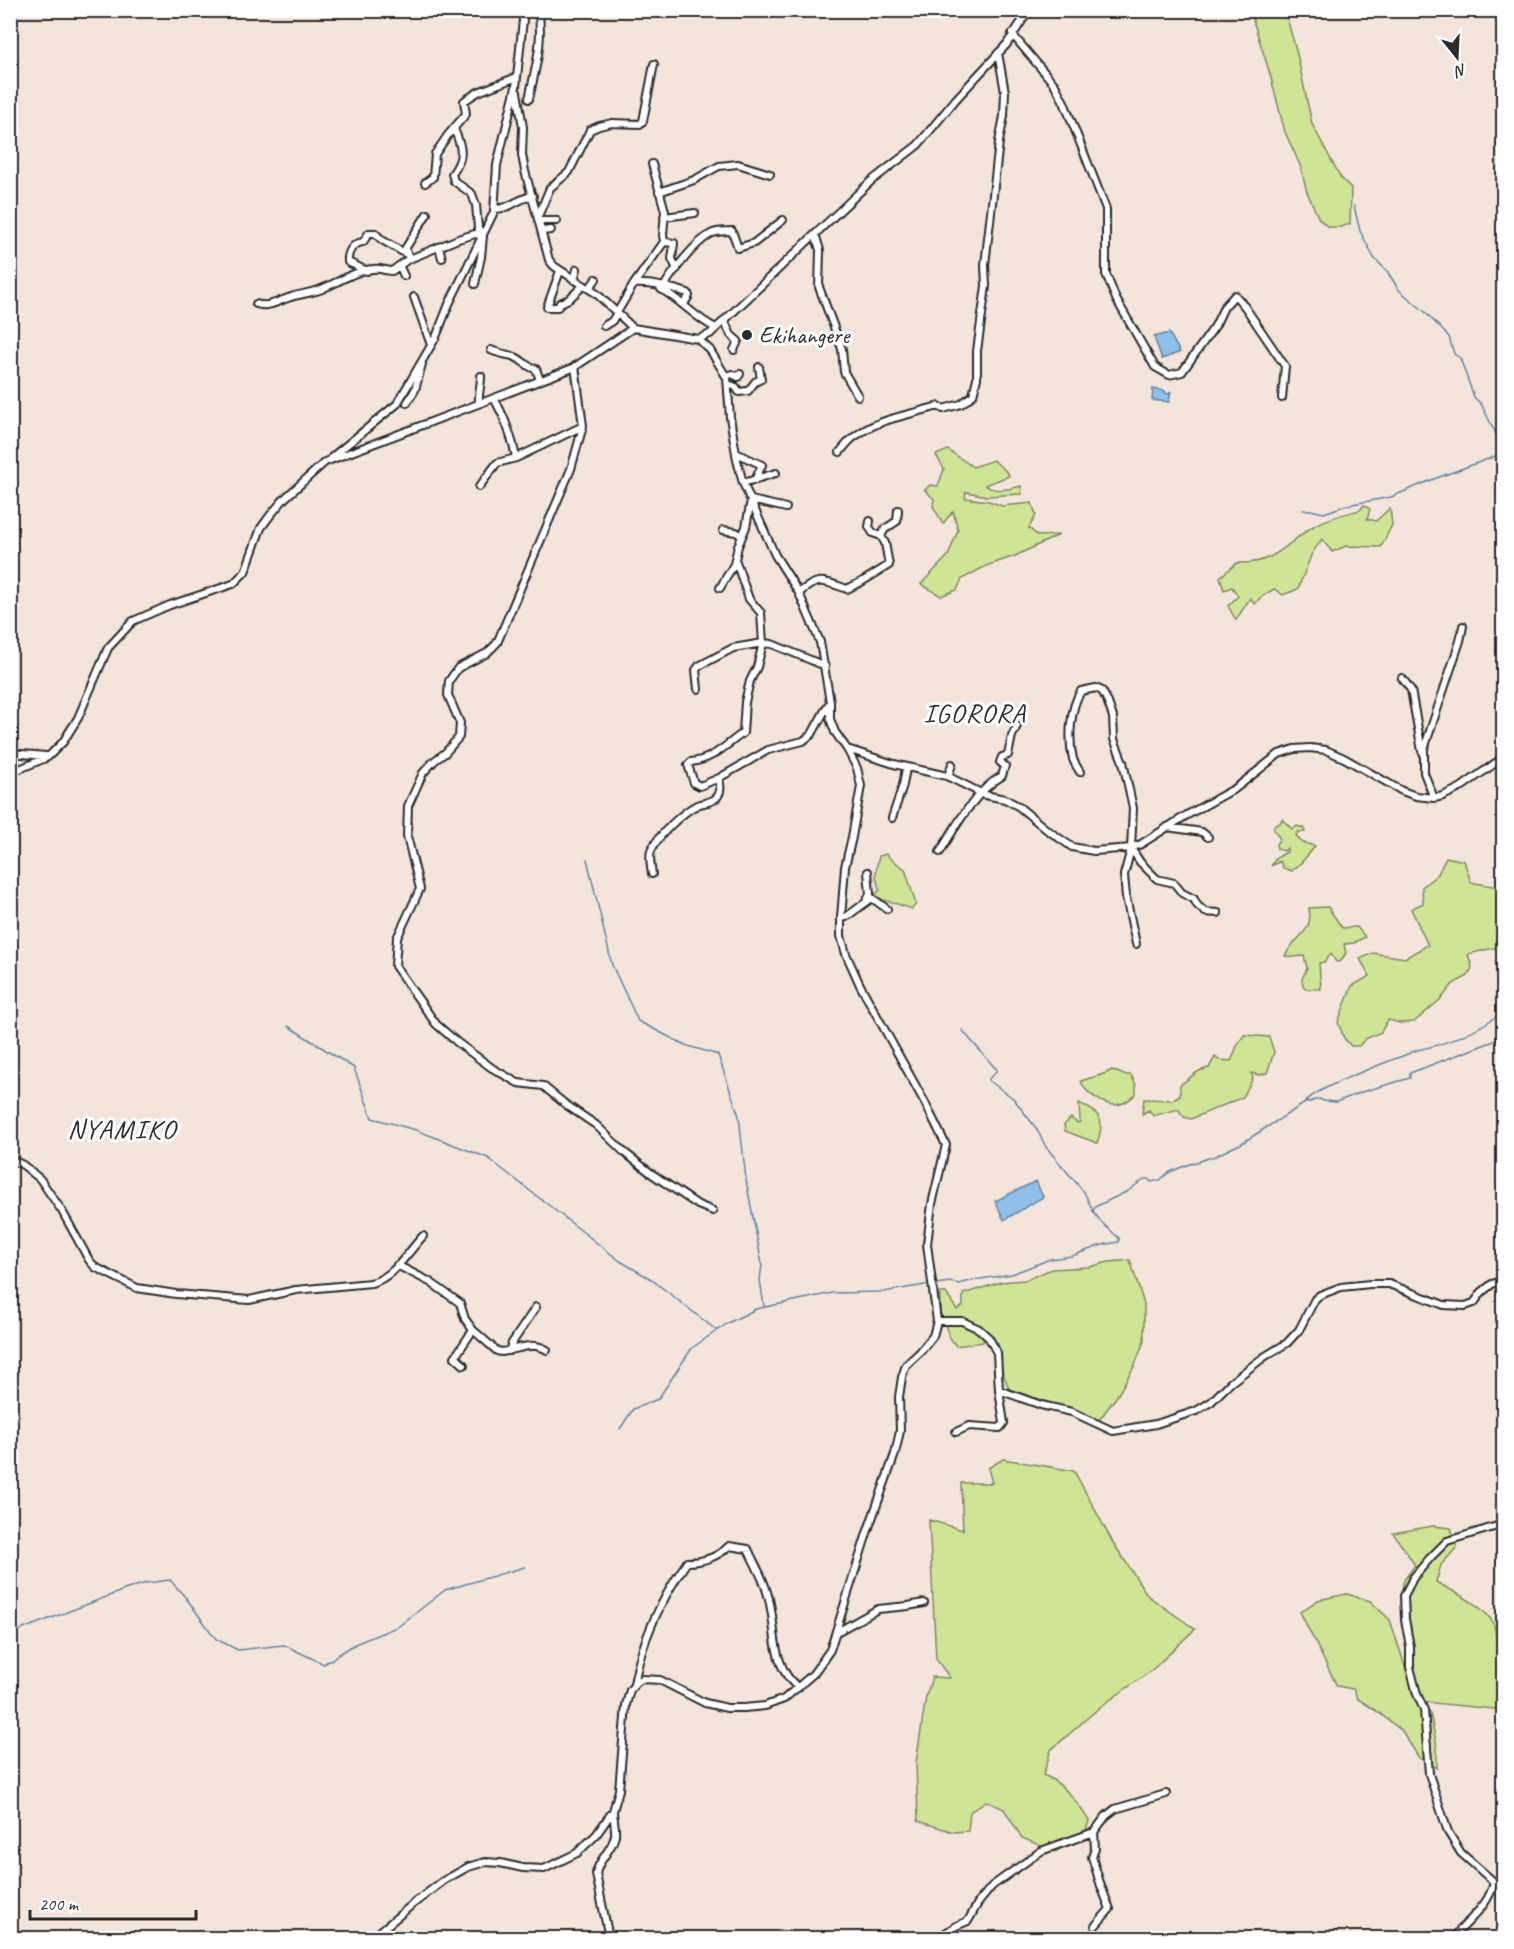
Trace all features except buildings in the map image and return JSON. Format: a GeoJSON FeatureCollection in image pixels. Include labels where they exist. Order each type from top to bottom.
{"type":"FeatureCollection","features":[{"type":"Feature","properties":{"kind":"street"},"geometry":{"type":"LineString","coordinates":[[10,773],[48,757],[63,742],[78,718],[108,648],[133,621],[170,605],[233,584],[245,572],[261,528],[284,499],[325,462],[397,404],[431,345],[494,209],[497,165],[516,87],[524,10]]}},
{"type":"Feature","properties":{"kind":"street"},"geometry":{"type":"LineString","coordinates":[[698,339],[710,334],[870,182],[918,145],[956,99],[1007,44],[1029,10]]}},
{"type":"Feature","properties":{"kind":"street"},"geometry":{"type":"LineString","coordinates":[[529,99],[539,50],[540,12]]}},
{"type":"Feature","properties":{"kind":"street"},"geometry":{"type":"LineString","coordinates":[[1012,34],[1055,86],[1074,126],[1106,209],[1106,274],[1116,299],[1155,367],[1169,375],[1182,372],[1215,326],[1224,307],[1235,295],[1285,366],[1281,398]]}},
{"type":"Feature","properties":{"kind":"street"},"geometry":{"type":"LineString","coordinates":[[840,452],[857,435],[882,422],[938,406],[943,409],[961,404],[973,394],[977,378],[977,351],[986,285],[985,265],[989,219],[999,142],[1005,116],[1005,92],[998,53]]}},
{"type":"Feature","properties":{"kind":"street"},"geometry":{"type":"LineString","coordinates":[[539,219],[540,209],[550,188],[569,172],[590,130],[612,123],[640,124],[643,122],[654,64]]}},
{"type":"Feature","properties":{"kind":"street"},"geometry":{"type":"LineString","coordinates":[[425,183],[433,177],[435,154],[466,114],[464,101],[478,92],[517,77]]}},
{"type":"Feature","properties":{"kind":"street"},"geometry":{"type":"LineString","coordinates":[[516,87],[523,127],[522,155],[549,260],[560,271],[586,287],[633,328],[698,339],[707,347],[726,376],[730,417],[743,483],[775,555],[799,593],[820,642],[830,702],[830,718],[835,732],[848,749],[861,786],[844,867],[841,936],[846,954],[860,985],[946,1145],[932,1204],[927,1244],[937,1321],[933,1336],[921,1352],[906,1365],[902,1377],[898,1408],[900,1431],[895,1454],[830,1650],[813,1674],[798,1688],[784,1700],[765,1706],[727,1708],[705,1703],[660,1680],[642,1679],[633,1684]]}},
{"type":"Feature","properties":{"kind":"street"},"geometry":{"type":"LineString","coordinates":[[454,129],[461,146],[460,163],[452,174],[454,181],[472,194],[476,205],[478,228],[483,236],[476,284]]}},
{"type":"Feature","properties":{"kind":"street"},"geometry":{"type":"LineString","coordinates":[[604,326],[618,313],[664,242],[665,211],[652,164]]}},
{"type":"Feature","properties":{"kind":"street"},"geometry":{"type":"LineString","coordinates":[[659,192],[694,180],[718,166],[738,164],[770,174]]}},
{"type":"Feature","properties":{"kind":"street"},"geometry":{"type":"LineString","coordinates":[[494,209],[511,207],[533,196]]}},
{"type":"Feature","properties":{"kind":"street"},"geometry":{"type":"LineString","coordinates":[[664,217],[695,213]]}},
{"type":"Feature","properties":{"kind":"street"},"geometry":{"type":"LineString","coordinates":[[410,256],[405,249],[427,214]]}},
{"type":"Feature","properties":{"kind":"street"},"geometry":{"type":"LineString","coordinates":[[539,219],[557,221]]}},
{"type":"Feature","properties":{"kind":"street"},"geometry":{"type":"LineString","coordinates":[[716,328],[702,321],[684,304],[661,290],[662,286],[694,246],[710,234],[732,231],[738,248],[742,248],[754,243],[783,220]]}},
{"type":"Feature","properties":{"kind":"street"},"geometry":{"type":"LineString","coordinates":[[542,231],[551,230]]}},
{"type":"Feature","properties":{"kind":"street"},"geometry":{"type":"LineString","coordinates":[[367,271],[348,262],[348,257],[350,251],[363,242],[369,233],[375,233],[382,240],[410,256]]}},
{"type":"Feature","properties":{"kind":"street"},"geometry":{"type":"LineString","coordinates":[[255,304],[272,305],[374,268],[392,272],[410,256],[476,234],[483,236]]}},
{"type":"Feature","properties":{"kind":"street"},"geometry":{"type":"LineString","coordinates":[[815,234],[820,250],[819,287],[842,349],[844,372],[858,396]]}},
{"type":"Feature","properties":{"kind":"street"},"geometry":{"type":"LineString","coordinates":[[664,242],[674,243],[672,259],[677,269]]}},
{"type":"Feature","properties":{"kind":"street"},"geometry":{"type":"LineString","coordinates":[[438,248],[442,258]]}},
{"type":"Feature","properties":{"kind":"street"},"geometry":{"type":"LineString","coordinates":[[400,267],[404,276]]}},
{"type":"Feature","properties":{"kind":"street"},"geometry":{"type":"LineString","coordinates":[[574,280],[577,269]]}},
{"type":"Feature","properties":{"kind":"street"},"geometry":{"type":"LineString","coordinates":[[560,271],[547,307],[558,307],[560,303],[596,279]]}},
{"type":"Feature","properties":{"kind":"street"},"geometry":{"type":"LineString","coordinates":[[634,285],[662,286],[689,294],[684,304]]}},
{"type":"Feature","properties":{"kind":"street"},"geometry":{"type":"LineString","coordinates":[[414,297],[431,345]]}},
{"type":"Feature","properties":{"kind":"street"},"geometry":{"type":"LineString","coordinates":[[724,320],[731,335],[738,341],[734,350]]}},
{"type":"Feature","properties":{"kind":"street"},"geometry":{"type":"LineString","coordinates":[[325,462],[575,366],[633,328]]}},
{"type":"Feature","properties":{"kind":"street"},"geometry":{"type":"LineString","coordinates":[[707,347],[710,334]]}},
{"type":"Feature","properties":{"kind":"street"},"geometry":{"type":"LineString","coordinates":[[491,350],[516,357],[529,368],[536,369],[540,380]]}},
{"type":"Feature","properties":{"kind":"street"},"geometry":{"type":"LineString","coordinates":[[407,403],[415,390],[423,359]]}},
{"type":"Feature","properties":{"kind":"street"},"geometry":{"type":"LineString","coordinates":[[575,366],[581,387],[583,426],[571,469],[497,643],[487,653],[458,668],[448,681],[448,695],[460,723],[459,737],[423,773],[408,806],[407,836],[420,889],[397,938],[395,966],[436,1024],[458,1043],[492,1068],[518,1083],[543,1086],[596,1125],[624,1152],[652,1174],[676,1191],[713,1211]]}},
{"type":"Feature","properties":{"kind":"street"},"geometry":{"type":"LineString","coordinates":[[728,384],[736,387],[739,392],[748,391],[755,382],[762,379],[759,367]]}},
{"type":"Feature","properties":{"kind":"street"},"geometry":{"type":"LineString","coordinates":[[726,376],[732,374],[738,377],[740,374]]}},
{"type":"Feature","properties":{"kind":"street"},"geometry":{"type":"LineString","coordinates":[[479,403],[481,376]]}},
{"type":"Feature","properties":{"kind":"street"},"geometry":{"type":"LineString","coordinates":[[494,398],[510,429],[516,458]]}},
{"type":"Feature","properties":{"kind":"street"},"geometry":{"type":"LineString","coordinates":[[479,487],[497,463],[516,458],[583,426]]}},
{"type":"Feature","properties":{"kind":"street"},"geometry":{"type":"LineString","coordinates":[[736,453],[762,465],[755,480]]}},
{"type":"Feature","properties":{"kind":"street"},"geometry":{"type":"LineString","coordinates":[[743,483],[776,472]]}},
{"type":"Feature","properties":{"kind":"street"},"geometry":{"type":"LineString","coordinates":[[751,500],[786,508]]}},
{"type":"Feature","properties":{"kind":"street"},"geometry":{"type":"LineString","coordinates":[[720,588],[735,559],[746,527],[751,500]]}},
{"type":"Feature","properties":{"kind":"street"},"geometry":{"type":"LineString","coordinates":[[799,593],[808,585],[823,580],[847,589],[877,574],[889,565],[882,536],[885,529],[897,520],[898,510]]}},
{"type":"Feature","properties":{"kind":"street"},"geometry":{"type":"LineString","coordinates":[[870,521],[869,526],[873,533],[882,536]]}},
{"type":"Feature","properties":{"kind":"street"},"geometry":{"type":"LineString","coordinates":[[723,530],[736,532],[742,536]]}},
{"type":"Feature","properties":{"kind":"street"},"geometry":{"type":"LineString","coordinates":[[735,559],[749,599],[761,613],[763,643],[745,702],[743,733],[712,756],[688,765],[694,783],[700,786],[719,778],[725,772],[735,770],[763,752],[803,741],[812,734],[830,702]]}},
{"type":"Feature","properties":{"kind":"street"},"geometry":{"type":"LineString","coordinates":[[1423,755],[1463,626]]}},
{"type":"Feature","properties":{"kind":"street"},"geometry":{"type":"LineString","coordinates":[[698,689],[696,670],[699,666],[733,648],[763,643],[772,644],[825,666]]}},
{"type":"Feature","properties":{"kind":"street"},"geometry":{"type":"LineString","coordinates":[[1402,678],[1411,690],[1424,773],[1434,798]]}},
{"type":"Feature","properties":{"kind":"street"},"geometry":{"type":"LineString","coordinates":[[1080,772],[1073,760],[1072,711],[1081,691],[1096,688],[1102,691],[1113,717],[1114,739],[1123,762],[1133,808],[1131,848],[1124,875],[1136,944]]}},
{"type":"Feature","properties":{"kind":"street"},"geometry":{"type":"LineString","coordinates":[[940,852],[962,816],[994,780],[1002,776],[1005,766],[1000,762],[1008,754],[1017,726]]}},
{"type":"Feature","properties":{"kind":"street"},"geometry":{"type":"LineString","coordinates":[[848,749],[906,768],[948,777],[982,793],[1013,803],[1072,847],[1094,851],[1131,848],[1236,788],[1279,754],[1294,749],[1326,750],[1402,791],[1416,796],[1434,798],[1460,788],[1503,757]]}},
{"type":"Feature","properties":{"kind":"street"},"geometry":{"type":"LineString","coordinates":[[10,753],[48,757]]}},
{"type":"Feature","properties":{"kind":"street"},"geometry":{"type":"LineString","coordinates":[[948,777],[952,765]]}},
{"type":"Feature","properties":{"kind":"street"},"geometry":{"type":"LineString","coordinates":[[892,819],[906,768]]}},
{"type":"Feature","properties":{"kind":"street"},"geometry":{"type":"LineString","coordinates":[[652,874],[650,852],[666,829],[698,805],[711,802],[717,797],[721,788],[719,778]]}},
{"type":"Feature","properties":{"kind":"street"},"geometry":{"type":"LineString","coordinates":[[1167,827],[1202,832],[1208,837]]}},
{"type":"Feature","properties":{"kind":"street"},"geometry":{"type":"LineString","coordinates":[[1131,848],[1140,862],[1157,879],[1174,883],[1182,893],[1194,899],[1197,906],[1205,912],[1218,913]]}},
{"type":"Feature","properties":{"kind":"street"},"geometry":{"type":"LineString","coordinates":[[867,901],[870,894],[868,872]]}},
{"type":"Feature","properties":{"kind":"street"},"geometry":{"type":"LineString","coordinates":[[841,918],[846,917],[872,898],[887,909]]}},
{"type":"Feature","properties":{"kind":"street"},"geometry":{"type":"LineString","coordinates":[[10,1159],[23,1165],[40,1179],[95,1267],[137,1288],[176,1294],[257,1299],[296,1290],[379,1281],[423,1236]]}},
{"type":"Feature","properties":{"kind":"street"},"geometry":{"type":"LineString","coordinates":[[397,1265],[430,1282],[460,1303],[465,1319],[473,1330],[497,1351],[509,1351],[533,1345],[547,1350]]}},
{"type":"Feature","properties":{"kind":"street"},"geometry":{"type":"LineString","coordinates":[[999,1390],[1041,1405],[1072,1412],[1113,1431],[1156,1424],[1196,1411],[1211,1402],[1230,1383],[1287,1343],[1299,1330],[1320,1295],[1341,1287],[1389,1284],[1444,1305],[1466,1306],[1474,1303],[1492,1284],[1503,1280]]}},
{"type":"Feature","properties":{"kind":"street"},"geometry":{"type":"LineString","coordinates":[[509,1351],[536,1307]]}},
{"type":"Feature","properties":{"kind":"street"},"geometry":{"type":"LineString","coordinates":[[937,1321],[962,1321],[978,1329],[989,1338],[997,1353],[999,1390],[1005,1423],[1000,1428],[969,1426],[956,1432]]}},
{"type":"Feature","properties":{"kind":"street"},"geometry":{"type":"LineString","coordinates":[[464,1365],[455,1357],[473,1330]]}},
{"type":"Feature","properties":{"kind":"street"},"geometry":{"type":"LineString","coordinates":[[1453,1938],[1477,1913],[1492,1892],[1494,1882],[1461,1852],[1448,1832],[1429,1774],[1424,1710],[1417,1694],[1410,1666],[1404,1596],[1413,1578],[1447,1541],[1503,1524]]}},
{"type":"Feature","properties":{"kind":"street"},"geometry":{"type":"LineString","coordinates":[[372,1938],[443,1881],[468,1867],[485,1862],[544,1869],[577,1853],[596,1835],[613,1811],[619,1790],[626,1705],[637,1665],[653,1620],[687,1562],[706,1560],[723,1552],[729,1546],[748,1549],[767,1591],[782,1666],[786,1675],[798,1688]]}},
{"type":"Feature","properties":{"kind":"street"},"geometry":{"type":"LineString","coordinates":[[837,1632],[878,1609],[924,1603]]}},
{"type":"Feature","properties":{"kind":"street"},"geometry":{"type":"LineString","coordinates":[[938,1938],[968,1921],[978,1903],[992,1886],[1041,1851],[1094,1832],[1106,1816],[1115,1809],[1166,1794]]}},
{"type":"Feature","properties":{"kind":"street"},"geometry":{"type":"LineString","coordinates":[[609,1938],[596,1874],[597,1865],[608,1851],[615,1836],[613,1811]]}},
{"type":"Feature","properties":{"kind":"street"},"geometry":{"type":"LineString","coordinates":[[1094,1832],[1095,1849],[1092,1857],[1110,1909],[1095,1926]]}},
{"type":"Feature","properties":{"kind":"green space"},"geometry":{"type":"Polygon","coordinates":[[[1270,11],[1285,11],[1312,124],[1341,178],[1351,188],[1350,224],[1328,227],[1319,219],[1307,192],[1300,165],[1285,132],[1252,17],[1270,11]]]}},
{"type":"Feature","properties":{"kind":"green space"},"geometry":{"type":"Polygon","coordinates":[[[948,450],[973,467],[993,460],[1008,473],[1009,476],[985,485],[993,489],[1003,490],[1021,486],[1022,494],[987,496],[966,492],[965,498],[989,501],[1002,506],[1032,503],[1036,515],[1029,528],[1038,536],[1059,535],[1015,556],[986,566],[962,579],[957,590],[941,596],[921,584],[948,556],[958,530],[953,511],[943,524],[933,506],[934,499],[925,490],[930,485],[938,486],[944,469],[936,455],[948,450]]]}},
{"type":"Feature","properties":{"kind":"green space"},"geometry":{"type":"Polygon","coordinates":[[[1364,505],[1370,509],[1367,519],[1376,521],[1390,508],[1392,525],[1381,547],[1346,546],[1332,552],[1322,539],[1312,553],[1298,589],[1283,595],[1274,589],[1255,604],[1250,598],[1236,620],[1228,606],[1238,596],[1232,587],[1224,590],[1220,577],[1237,563],[1250,563],[1271,557],[1315,525],[1360,510],[1364,505]]]}},
{"type":"Feature","properties":{"kind":"green space"},"geometry":{"type":"Polygon","coordinates":[[[1282,819],[1292,829],[1297,826],[1304,828],[1305,832],[1298,832],[1296,835],[1301,842],[1315,846],[1292,871],[1283,868],[1280,861],[1271,866],[1276,858],[1287,852],[1287,848],[1284,851],[1277,849],[1276,844],[1280,839],[1274,826],[1282,819]]]}},
{"type":"Feature","properties":{"kind":"green space"},"geometry":{"type":"Polygon","coordinates":[[[886,854],[905,869],[916,904],[912,909],[874,895],[880,890],[876,873],[879,856],[886,854]]]}},
{"type":"Feature","properties":{"kind":"green space"},"geometry":{"type":"Polygon","coordinates":[[[1446,857],[1464,861],[1471,882],[1503,889],[1503,946],[1468,954],[1472,967],[1468,976],[1453,984],[1441,999],[1414,1022],[1400,1023],[1388,1020],[1381,1032],[1365,1039],[1359,1046],[1351,1046],[1344,1038],[1338,1022],[1352,986],[1370,976],[1360,959],[1373,953],[1405,958],[1428,945],[1411,909],[1423,903],[1422,887],[1438,874],[1446,857]]]}},
{"type":"Feature","properties":{"kind":"green space"},"geometry":{"type":"Polygon","coordinates":[[[1328,907],[1342,928],[1357,927],[1365,937],[1354,943],[1344,944],[1346,953],[1341,961],[1336,962],[1331,954],[1324,962],[1319,963],[1321,989],[1307,989],[1303,986],[1302,979],[1307,968],[1304,956],[1285,956],[1309,924],[1309,908],[1328,907]]]}},
{"type":"Feature","properties":{"kind":"green space"},"geometry":{"type":"Polygon","coordinates":[[[1244,1035],[1269,1037],[1274,1052],[1267,1073],[1259,1075],[1251,1073],[1253,1078],[1243,1097],[1191,1119],[1184,1117],[1178,1109],[1153,1116],[1149,1110],[1142,1114],[1144,1099],[1172,1100],[1180,1095],[1180,1085],[1199,1071],[1209,1068],[1215,1057],[1219,1060],[1231,1061],[1244,1035]]]}},
{"type":"Feature","properties":{"kind":"green space"},"geometry":{"type":"Polygon","coordinates":[[[1112,1070],[1131,1075],[1136,1085],[1136,1094],[1118,1105],[1105,1103],[1095,1097],[1081,1081],[1112,1070]]]}},
{"type":"Feature","properties":{"kind":"green space"},"geometry":{"type":"Polygon","coordinates":[[[1079,1103],[1092,1110],[1101,1122],[1097,1143],[1065,1131],[1064,1125],[1071,1118],[1077,1123],[1080,1122],[1079,1103]]]}},
{"type":"Feature","properties":{"kind":"green space"},"geometry":{"type":"Polygon","coordinates":[[[1130,1260],[1144,1304],[1144,1341],[1135,1365],[1117,1396],[1099,1420],[1009,1389],[1002,1371],[998,1343],[986,1331],[983,1342],[956,1346],[950,1338],[940,1312],[940,1293],[946,1293],[957,1310],[963,1306],[963,1294],[1001,1282],[1025,1280],[1052,1269],[1089,1267],[1130,1260]]]}},
{"type":"Feature","properties":{"kind":"green space"},"geometry":{"type":"Polygon","coordinates":[[[1003,1459],[1074,1471],[1112,1541],[1148,1596],[1195,1629],[1151,1671],[1100,1707],[1051,1750],[1043,1775],[1064,1788],[1089,1821],[1084,1836],[1055,1852],[1022,1838],[1004,1809],[986,1801],[970,1812],[968,1831],[953,1832],[918,1821],[916,1763],[926,1697],[932,1677],[950,1678],[936,1659],[929,1520],[963,1530],[961,1483],[992,1483],[988,1468],[1003,1459]]]}},
{"type":"Feature","properties":{"kind":"green space"},"geometry":{"type":"Polygon","coordinates":[[[1433,1526],[1451,1528],[1457,1547],[1441,1565],[1436,1582],[1479,1607],[1493,1623],[1497,1638],[1503,1710],[1423,1702],[1417,1687],[1408,1619],[1400,1597],[1404,1580],[1415,1565],[1393,1533],[1433,1526]]]}},
{"type":"Feature","properties":{"kind":"green space"},"geometry":{"type":"Polygon","coordinates":[[[1347,1594],[1370,1601],[1390,1620],[1416,1700],[1430,1713],[1437,1746],[1437,1768],[1419,1758],[1402,1731],[1358,1699],[1353,1689],[1337,1686],[1300,1612],[1318,1600],[1347,1594]]]}},
{"type":"Feature","properties":{"kind":"water"},"geometry":{"type":"Polygon","coordinates":[[[1169,333],[1180,352],[1162,359],[1154,337],[1169,333]]]}},
{"type":"Feature","properties":{"kind":"water"},"geometry":{"type":"Polygon","coordinates":[[[1153,389],[1169,394],[1171,391],[1169,402],[1152,400],[1153,389]]]}},
{"type":"Feature","properties":{"kind":"water"},"geometry":{"type":"Polygon","coordinates":[[[1036,1181],[1043,1197],[1004,1220],[995,1201],[1036,1181]]]}},
{"type":"Feature","properties":{"kind":"waterway"},"geometry":{"type":"LineString","coordinates":[[1354,206],[1360,231],[1374,258],[1387,271],[1399,290],[1424,311],[1449,337],[1454,354],[1460,358],[1474,397],[1481,404],[1504,450]]}},
{"type":"Feature","properties":{"kind":"waterway"},"geometry":{"type":"LineString","coordinates":[[1303,510],[1324,513],[1347,505],[1391,497],[1504,453]]}},
{"type":"Feature","properties":{"kind":"waterway"},"geometry":{"type":"LineString","coordinates":[[587,859],[612,965],[638,1021],[685,1045],[718,1055],[739,1116],[746,1180],[762,1265],[760,1280],[764,1306]]}},
{"type":"Feature","properties":{"kind":"waterway"},"geometry":{"type":"LineString","coordinates":[[936,1284],[950,1282],[959,1284],[1012,1274],[1050,1259],[1072,1256],[1102,1245],[1119,1242],[1119,1238],[1101,1222],[1093,1211],[1095,1207],[1128,1191],[1144,1179],[1151,1182],[1160,1180],[1168,1173],[1215,1156],[1242,1143],[1311,1097],[1338,1082],[1417,1050],[1463,1035],[1504,1011]]}},
{"type":"Feature","properties":{"kind":"waterway"},"geometry":{"type":"LineString","coordinates":[[288,1026],[354,1068],[372,1118],[416,1130],[488,1158],[620,1261],[651,1279],[716,1330]]}},
{"type":"Feature","properties":{"kind":"waterway"},"geometry":{"type":"LineString","coordinates":[[962,1030],[997,1070],[988,1080],[1013,1098],[1036,1128],[1046,1147],[1084,1192],[1093,1211]]}},
{"type":"Feature","properties":{"kind":"waterway"},"geometry":{"type":"LineString","coordinates":[[1306,1103],[1319,1099],[1336,1102],[1410,1078],[1410,1073],[1502,1038],[1504,1035]]}},
{"type":"Feature","properties":{"kind":"waterway"},"geometry":{"type":"LineString","coordinates":[[620,1429],[633,1409],[658,1399],[692,1348],[728,1323],[756,1309],[832,1293],[884,1292],[931,1284]]}},
{"type":"Feature","properties":{"kind":"waterway"},"geometry":{"type":"LineString","coordinates":[[10,1634],[127,1589],[146,1583],[170,1580],[216,1639],[238,1650],[284,1645],[324,1664],[355,1644],[399,1626],[445,1590],[525,1567]]}},
{"type":"Feature","properties":{"kind":"place","name":"Ekihangere"},"geometry":{"type":"Point","coordinates":[747,335]}},
{"type":"Feature","properties":{"kind":"district","name":"IGORORA"},"geometry":{"type":"Point","coordinates":[975,713]}},
{"type":"Feature","properties":{"kind":"district","name":"NYAMIKO"},"geometry":{"type":"Point","coordinates":[122,1129]}}]}
